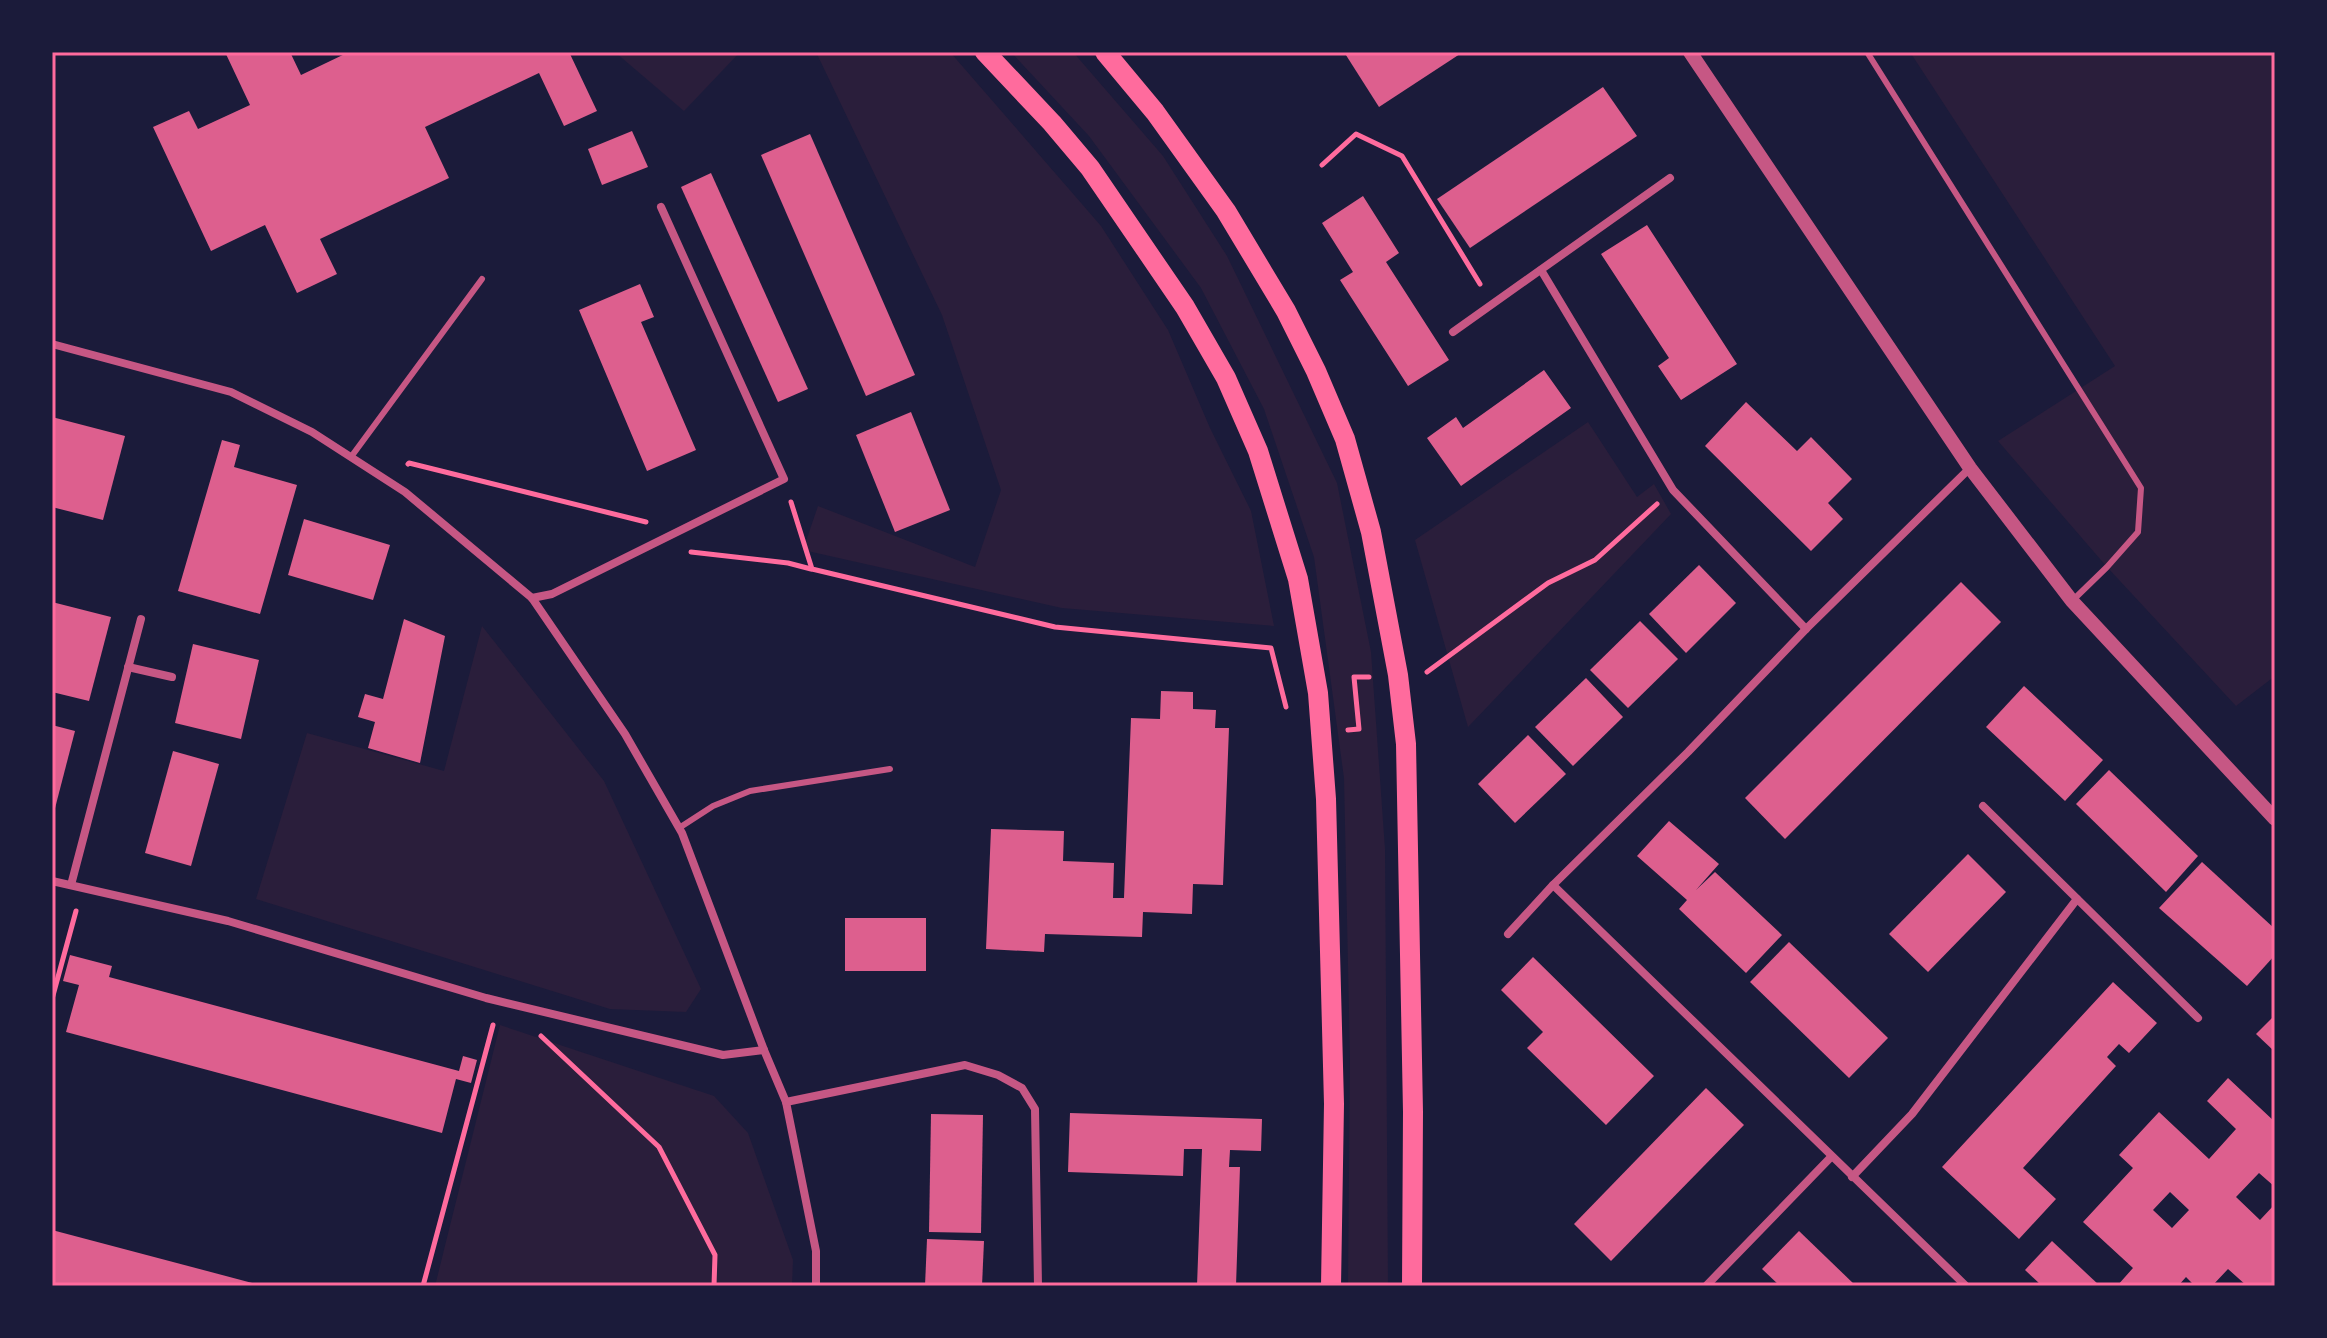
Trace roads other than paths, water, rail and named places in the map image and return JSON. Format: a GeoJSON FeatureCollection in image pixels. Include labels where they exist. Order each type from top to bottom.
{"type":"FeatureCollection","features":[{"type":"Feature","properties":{"kind":"main road"},"geometry":{"type":"LineString","coordinates":[[985,52],[1090,168],[1185,307],[1226,378],[1258,451],[1298,579],[1318,693],[1326,799],[1334,1104],[1331,1286]]}},
{"type":"Feature","properties":{"kind":"main road"},"geometry":{"type":"LineString","coordinates":[[1105,52],[1155,112],[1226,211],[1286,311],[1345,439],[1371,532],[1398,675],[1406,760],[1413,1112],[1412,1286]]}},
{"type":"Feature","properties":{"kind":"street"},"geometry":{"type":"LineString","coordinates":[[1690,52],[1970,468],[2072,601],[2275,819]]}},
{"type":"Feature","properties":{"kind":"street"},"geometry":{"type":"LineString","coordinates":[[1453,332],[1670,178]]}},
{"type":"Feature","properties":{"kind":"street"},"geometry":{"type":"LineString","coordinates":[[532,598],[552,594],[784,479],[661,207]]}},
{"type":"Feature","properties":{"kind":"street"},"geometry":{"type":"LineString","coordinates":[[1541,270],[1673,490],[1806,629]]}},
{"type":"Feature","properties":{"kind":"street"},"geometry":{"type":"LineString","coordinates":[[52,344],[231,392],[312,432],[405,492],[532,598],[625,734],[679,828],[786,1102],[816,1251],[816,1286]]}},
{"type":"Feature","properties":{"kind":"street"},"geometry":{"type":"LineString","coordinates":[[1508,934],[1806,629],[1970,468]]}},
{"type":"Feature","properties":{"kind":"street"},"geometry":{"type":"LineString","coordinates":[[71,885],[141,619]]}},
{"type":"Feature","properties":{"kind":"street"},"geometry":{"type":"LineString","coordinates":[[128,667],[172,677]]}},
{"type":"Feature","properties":{"kind":"street"},"geometry":{"type":"LineString","coordinates":[[1983,806],[2198,1018]]}},
{"type":"Feature","properties":{"kind":"street"},"geometry":{"type":"LineString","coordinates":[[52,881],[228,921],[486,998],[723,1055],[764,1050]]}},
{"type":"Feature","properties":{"kind":"street"},"geometry":{"type":"LineString","coordinates":[[1553,885],[1966,1286]]}},
{"type":"Feature","properties":{"kind":"street"},"geometry":{"type":"LineString","coordinates":[[1852,1177],[1912,1114],[2077,899]]}},
{"type":"Feature","properties":{"kind":"street"},"geometry":{"type":"LineString","coordinates":[[786,1102],[965,1065],[998,1075],[1022,1088],[1035,1109],[1038,1286]]}},
{"type":"Feature","properties":{"kind":"street"},"geometry":{"type":"LineString","coordinates":[[1706,1286],[1831,1157]]}},
{"type":"Feature","properties":{"kind":"lane"},"geometry":{"type":"LineString","coordinates":[[1867,52],[2141,488],[2138,532],[2072,601]]}},
{"type":"Feature","properties":{"kind":"lane"},"geometry":{"type":"LineString","coordinates":[[351,457],[482,279]]}},
{"type":"Feature","properties":{"kind":"lane"},"geometry":{"type":"LineString","coordinates":[[679,828],[713,806],[750,791],[890,769]]}}]}
